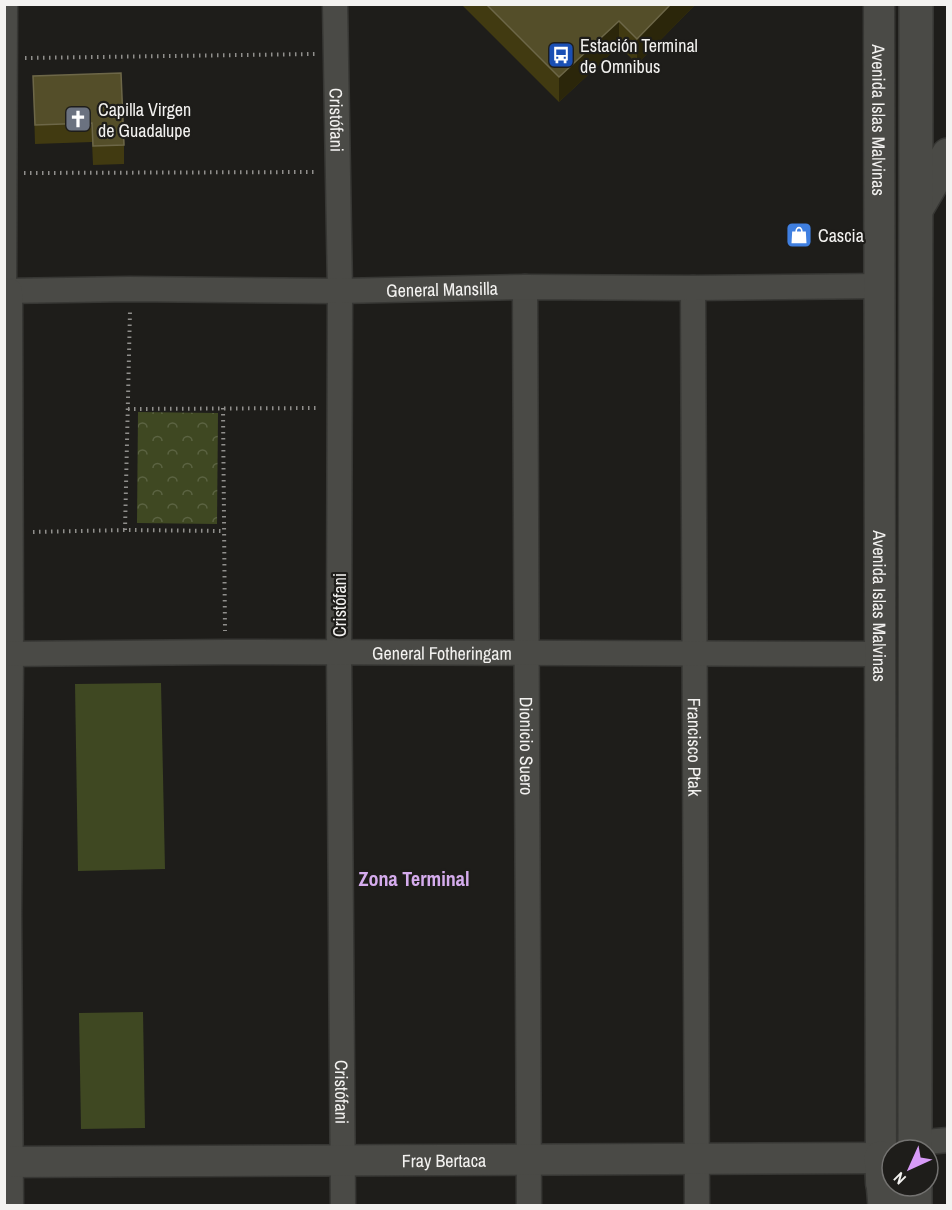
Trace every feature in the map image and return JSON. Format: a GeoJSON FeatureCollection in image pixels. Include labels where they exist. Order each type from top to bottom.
{"type":"FeatureCollection","features":[{"type":"Feature","properties":{"kind":"main road","name":"Avenida Islas Malvinas"},"geometry":{"type":"LineString","coordinates":[[915,1138],[916,4]]}},
{"type":"Feature","properties":{"kind":"main road"},"geometry":{"type":"LineString","coordinates":[[916,210],[948,155]]}},
{"type":"Feature","properties":{"kind":"street","name":"Cristófani"},"geometry":{"type":"LineString","coordinates":[[335,4],[340,291],[339,653],[344,1206]]}},
{"type":"Feature","properties":{"kind":"street","name":"Avenida Islas Malvinas"},"geometry":{"type":"LineString","coordinates":[[879,4],[881,1138]]}},
{"type":"Feature","properties":{"kind":"street","name":"General Mansilla"},"geometry":{"type":"LineString","coordinates":[[7,291],[130,289],[340,291],[525,287],[879,286]]}},
{"type":"Feature","properties":{"kind":"street","name":"Dionicio Suero"},"geometry":{"type":"LineString","coordinates":[[525,287],[529,1206]]}},
{"type":"Feature","properties":{"kind":"street","name":"Francisco Ptak"},"geometry":{"type":"LineString","coordinates":[[693,288],[697,1206]]}},
{"type":"Feature","properties":{"kind":"street"},"geometry":{"type":"LineString","coordinates":[[7,291],[11,532],[8,654],[7,1162],[11,1206]]}},
{"type":"Feature","properties":{"kind":"street","name":"General Fotheringam"},"geometry":{"type":"LineString","coordinates":[[8,654],[225,652],[880,654]]}},
{"type":"Feature","properties":{"kind":"street","name":"Fray Bertaca"},"geometry":{"type":"LineString","coordinates":[[7,1162],[880,1158]]}},
{"type":"Feature","properties":{"kind":"lane"},"geometry":{"type":"LineString","coordinates":[[7,291],[11,173],[11,4]]}},
{"type":"Feature","properties":{"kind":"path"},"geometry":{"type":"LineString","coordinates":[[11,58],[336,54]]}},
{"type":"Feature","properties":{"kind":"path"},"geometry":{"type":"LineString","coordinates":[[11,173],[338,172]]}},
{"type":"Feature","properties":{"kind":"path"},"geometry":{"type":"LineString","coordinates":[[124,530],[129,409],[130,289]]}},
{"type":"Feature","properties":{"kind":"path"},"geometry":{"type":"LineString","coordinates":[[223,408],[225,652]]}},
{"type":"Feature","properties":{"kind":"path"},"geometry":{"type":"LineString","coordinates":[[129,409],[339,408]]}},
{"type":"Feature","properties":{"kind":"path"},"geometry":{"type":"LineString","coordinates":[[11,532],[224,531]]}},
{"type":"Feature","properties":{"kind":"green space"},"geometry":{"type":"Polygon","coordinates":[[[138,412],[218,413],[217,524],[137,523],[138,412]]]}},
{"type":"Feature","properties":{"kind":"green space"},"geometry":{"type":"Polygon","coordinates":[[[161,683],[165,869],[78,871],[75,684],[161,683]]]}},
{"type":"Feature","properties":{"kind":"green space"},"geometry":{"type":"Polygon","coordinates":[[[143,1012],[145,1128],[81,1129],[79,1013],[143,1012]]]}},
{"type":"Feature","properties":{"kind":"building"},"geometry":{"type":"Polygon","coordinates":[[[486,4],[671,4],[637,39],[619,21],[559,77],[486,4]]]}},
{"type":"Feature","properties":{"kind":"building","name":"Capilla Virgen de Guadalupe"},"geometry":{"type":"Polygon","coordinates":[[[121,73],[124,145],[93,146],[92,123],[35,125],[33,76],[121,73]]]}},
{"type":"Feature","properties":{"kind":"place","name":"Estación Terminal de Omnibus"},"geometry":{"type":"Point","coordinates":[561,55]}},
{"type":"Feature","properties":{"kind":"place","name":"Capilla Virgen de Guadalupe"},"geometry":{"type":"Point","coordinates":[78,119]}},
{"type":"Feature","properties":{"kind":"place","name":"Cascia"},"geometry":{"type":"Point","coordinates":[799,235]}},
{"type":"Feature","properties":{"kind":"district","name":"Zona Terminal"},"geometry":{"type":"Point","coordinates":[414,878]}}]}
